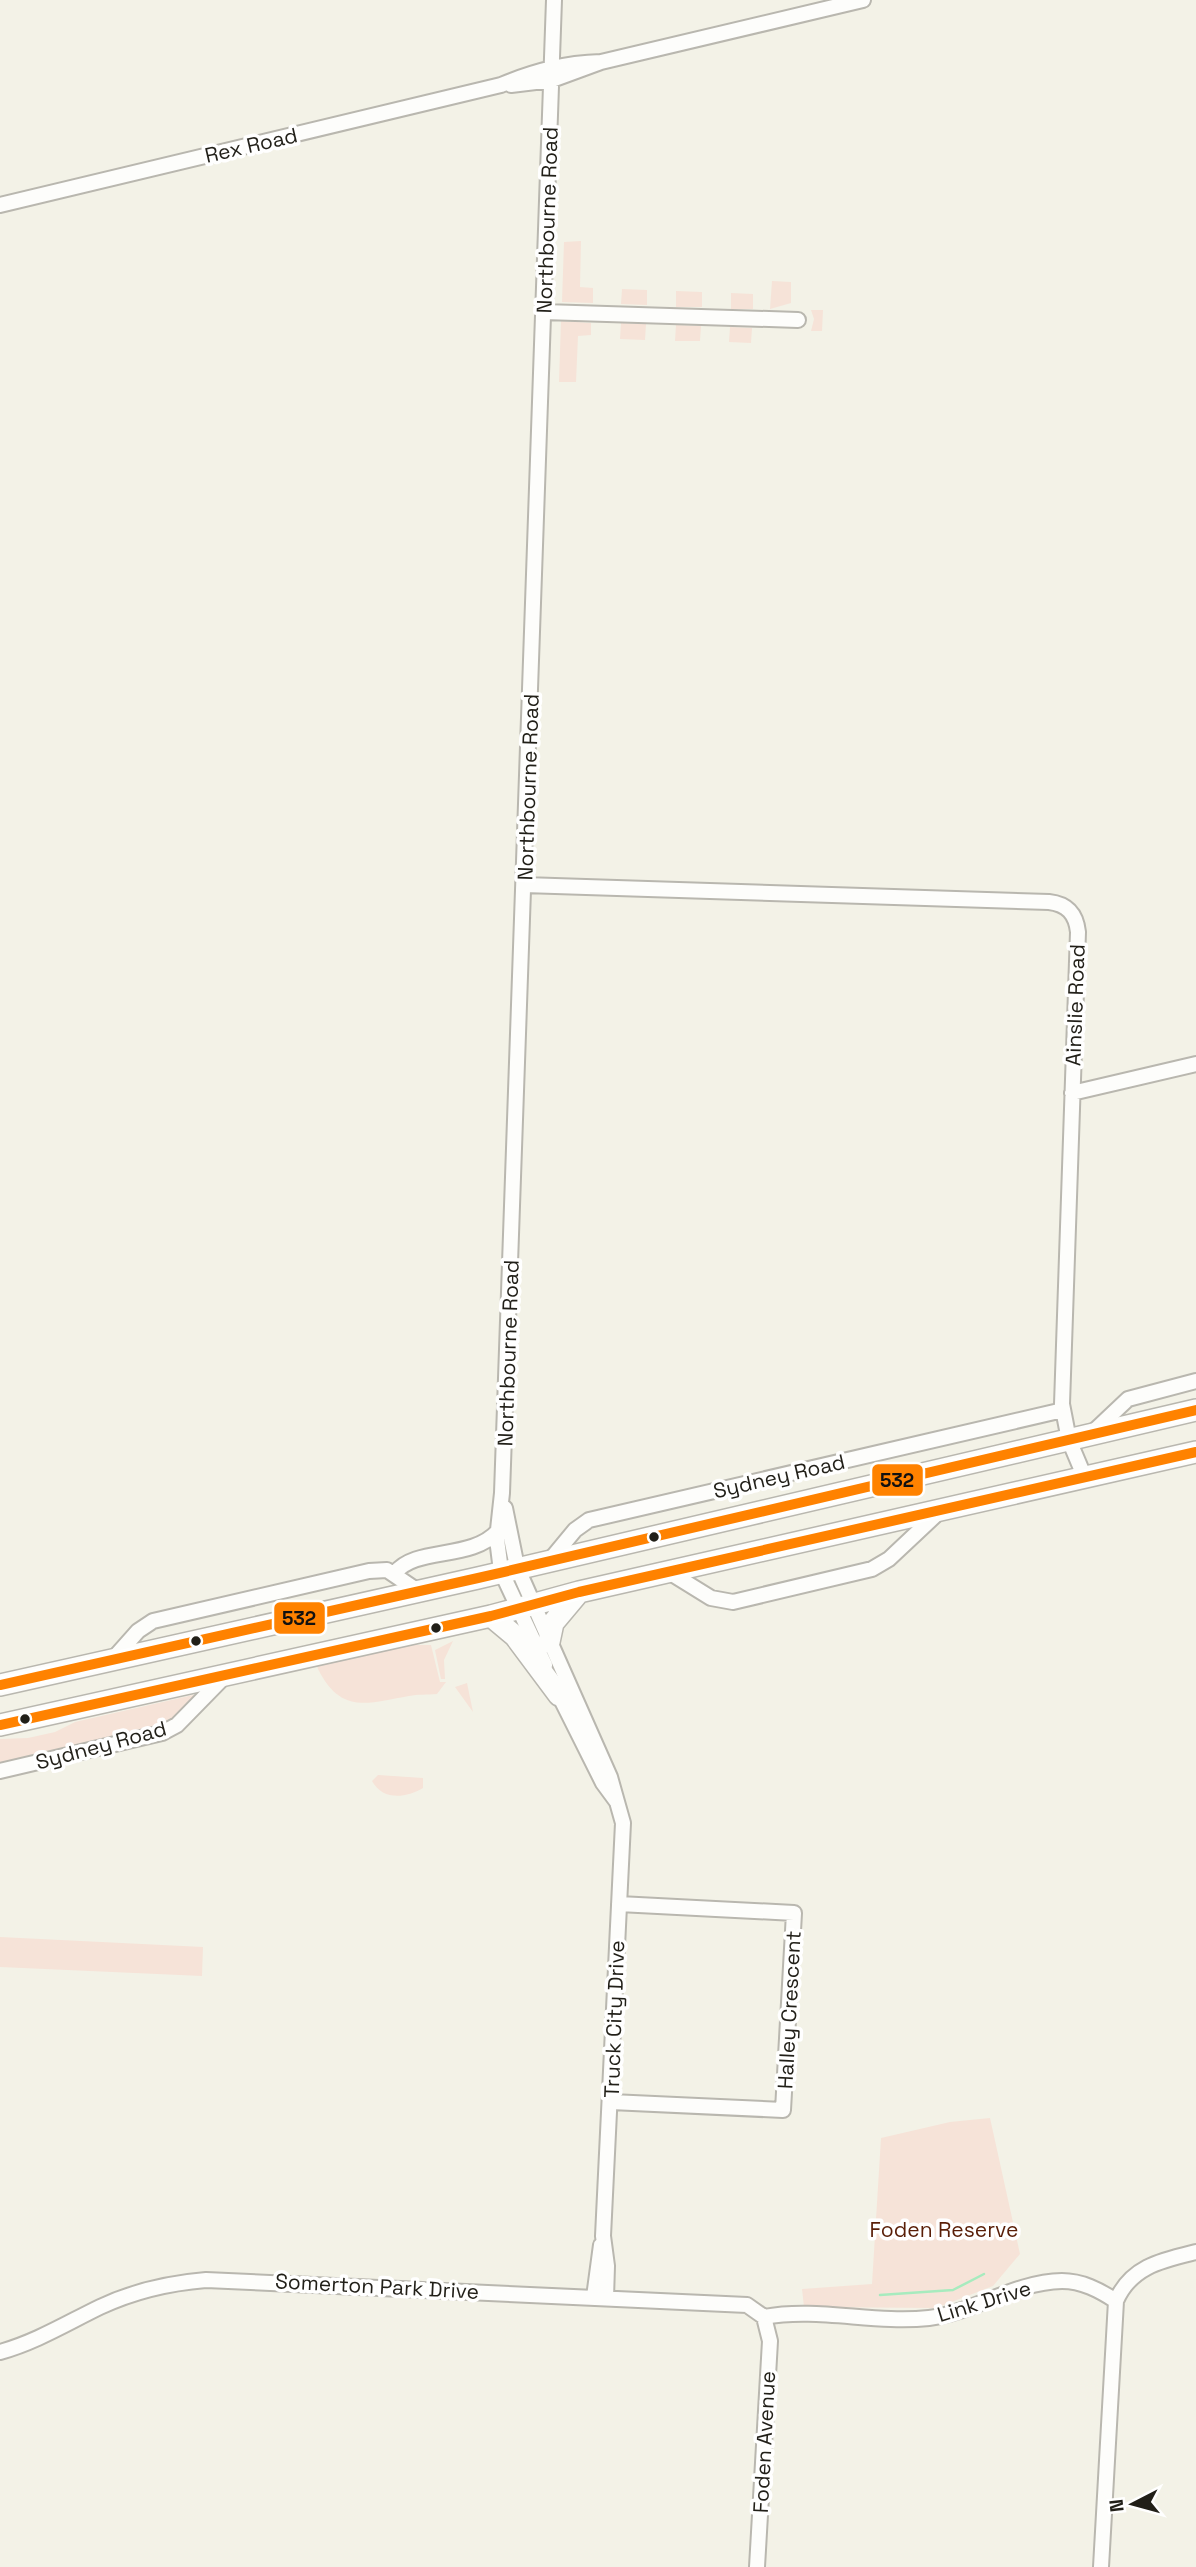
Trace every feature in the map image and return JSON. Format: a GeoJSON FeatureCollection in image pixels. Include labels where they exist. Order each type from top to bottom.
{"type":"FeatureCollection","features":[{"type":"Feature","properties":{"kind":"highway","name":"Sydney Road"},"geometry":{"type":"LineString","coordinates":[[0,1685],[1196,1410]]}},
{"type":"Feature","properties":{"kind":"highway","name":"Sydney Road"},"geometry":{"type":"LineString","coordinates":[[0,1725],[491,1616],[579,1592],[1196,1452]]}},
{"type":"Feature","properties":{"kind":"highway"},"geometry":{"type":"LineString","coordinates":[[550,1642],[553,1623],[579,1592]]}},
{"type":"Feature","properties":{"kind":"highway"},"geometry":{"type":"LineString","coordinates":[[491,1616],[515,1636],[559,1695]]}},
{"type":"Feature","properties":{"kind":"street","name":"Northbourne Road"},"geometry":{"type":"LineString","coordinates":[[509,1569],[498,1531],[502,1493],[554,0]]}},
{"type":"Feature","properties":{"kind":"street"},"geometry":{"type":"LineString","coordinates":[[552,73],[863,0]]}},
{"type":"Feature","properties":{"kind":"street","name":"Rex Road"},"geometry":{"type":"LineString","coordinates":[[0,205],[552,73]]}},
{"type":"Feature","properties":{"kind":"street"},"geometry":{"type":"LineString","coordinates":[[544,312],[798,320]]}},
{"type":"Feature","properties":{"kind":"street","name":"Ainslie Road"},"geometry":{"type":"LineString","coordinates":[[524,885],[1062,905],[1075,919],[1078,932],[1063,1410],[1069,1440],[1085,1478]]}},
{"type":"Feature","properties":{"kind":"street"},"geometry":{"type":"LineString","coordinates":[[1072,1093],[1196,1064]]}},
{"type":"Feature","properties":{"kind":"street","name":"Sydney Road"},"geometry":{"type":"LineString","coordinates":[[1091,1434],[1128,1399],[1196,1381]]}},
{"type":"Feature","properties":{"kind":"street","name":"Sydney Road"},"geometry":{"type":"LineString","coordinates":[[551,1559],[575,1530],[589,1520],[1063,1410]]}},
{"type":"Feature","properties":{"kind":"street","name":"Northbourne Road"},"geometry":{"type":"LineString","coordinates":[[502,1493],[509,1569]]}},
{"type":"Feature","properties":{"kind":"street"},"geometry":{"type":"LineString","coordinates":[[669,1572],[717,1601],[745,1599],[883,1564],[940,1511]]}},
{"type":"Feature","properties":{"kind":"street"},"geometry":{"type":"LineString","coordinates":[[395,1573],[405,1564],[484,1545],[498,1531]]}},
{"type":"Feature","properties":{"kind":"street"},"geometry":{"type":"LineString","coordinates":[[114,1658],[138,1631],[153,1621],[380,1569],[395,1573],[418,1591]]}},
{"type":"Feature","properties":{"kind":"street","name":"Truck City Drive"},"geometry":{"type":"LineString","coordinates":[[509,1569],[526,1605],[559,1695],[603,1783],[617,1802]]}},
{"type":"Feature","properties":{"kind":"street","name":"Truck City Drive"},"geometry":{"type":"LineString","coordinates":[[526,1605],[550,1642],[610,1777],[623,1823],[603,2236],[607,2266],[600,2297]]}},
{"type":"Feature","properties":{"kind":"street","name":"Sydney Road"},"geometry":{"type":"LineString","coordinates":[[0,1772],[162,1733],[177,1724],[225,1676]]}},
{"type":"Feature","properties":{"kind":"street","name":"Halley Crescent"},"geometry":{"type":"LineString","coordinates":[[611,2102],[783,2110],[794,1913],[619,1904]]}},
{"type":"Feature","properties":{"kind":"street"},"geometry":{"type":"LineString","coordinates":[[1101,2567],[1118,2296],[1146,2266],[1196,2252]]}},
{"type":"Feature","properties":{"kind":"street","name":"Somerton Park Drive"},"geometry":{"type":"LineString","coordinates":[[0,2352],[34,2340],[126,2296],[176,2283],[243,2279],[738,2304],[752,2308],[764,2318]]}},
{"type":"Feature","properties":{"kind":"street","name":"Link Drive"},"geometry":{"type":"LineString","coordinates":[[764,2318],[788,2313],[925,2318],[951,2314],[1026,2287],[1055,2282],[1095,2288],[1118,2296]]}},
{"type":"Feature","properties":{"kind":"street","name":"Foden Avenue"},"geometry":{"type":"LineString","coordinates":[[757,2567],[770,2341],[764,2318]]}},
{"type":"Feature","properties":{"kind":"green space"},"geometry":{"type":"Polygon","coordinates":[[[581,241],[580,287],[593,288],[593,303],[562,302],[564,242],[581,241]]]}},
{"type":"Feature","properties":{"kind":"green space"},"geometry":{"type":"Polygon","coordinates":[[[772,281],[791,282],[791,303],[770,309],[772,281]]]}},
{"type":"Feature","properties":{"kind":"green space"},"geometry":{"type":"Polygon","coordinates":[[[622,289],[647,290],[647,305],[621,304],[622,289]]]}},
{"type":"Feature","properties":{"kind":"green space"},"geometry":{"type":"Polygon","coordinates":[[[676,291],[702,292],[702,307],[676,307],[676,291]]]}},
{"type":"Feature","properties":{"kind":"green space"},"geometry":{"type":"Polygon","coordinates":[[[731,293],[753,294],[753,309],[731,309],[731,293]]]}},
{"type":"Feature","properties":{"kind":"green space"},"geometry":{"type":"Polygon","coordinates":[[[811,310],[823,310],[822,331],[811,331],[814,319],[811,310]]]}},
{"type":"Feature","properties":{"kind":"green space"},"geometry":{"type":"Polygon","coordinates":[[[561,321],[591,323],[591,335],[578,336],[576,382],[559,382],[561,321]]]}},
{"type":"Feature","properties":{"kind":"green space"},"geometry":{"type":"Polygon","coordinates":[[[621,323],[646,324],[645,340],[620,339],[621,323]]]}},
{"type":"Feature","properties":{"kind":"green space"},"geometry":{"type":"Polygon","coordinates":[[[676,325],[701,326],[700,341],[675,341],[676,325]]]}},
{"type":"Feature","properties":{"kind":"green space"},"geometry":{"type":"Polygon","coordinates":[[[730,327],[752,328],[751,343],[729,342],[730,327]]]}},
{"type":"Feature","properties":{"kind":"green space"},"geometry":{"type":"Polygon","coordinates":[[[453,1641],[444,1660],[445,1679],[441,1679],[435,1650],[453,1641]]]}},
{"type":"Feature","properties":{"kind":"green space"},"geometry":{"type":"Polygon","coordinates":[[[409,1645],[431,1645],[440,1682],[446,1682],[437,1694],[412,1695],[368,1703],[346,1700],[327,1684],[317,1666],[409,1645]]]}},
{"type":"Feature","properties":{"kind":"green space"},"geometry":{"type":"Polygon","coordinates":[[[467,1683],[473,1712],[455,1687],[467,1683]]]}},
{"type":"Feature","properties":{"kind":"green space"},"geometry":{"type":"Polygon","coordinates":[[[202,1693],[168,1726],[0,1765],[0,1739],[28,1738],[55,1732],[75,1722],[202,1693]]]}},
{"type":"Feature","properties":{"kind":"green space"},"geometry":{"type":"Polygon","coordinates":[[[378,1775],[423,1778],[423,1788],[409,1794],[388,1795],[372,1781],[378,1775]]]}},
{"type":"Feature","properties":{"kind":"green space"},"geometry":{"type":"Polygon","coordinates":[[[0,1937],[203,1947],[202,1976],[0,1967],[0,1937]]]}},
{"type":"Feature","properties":{"kind":"green space","name":"Foden Reserve"},"geometry":{"type":"Polygon","coordinates":[[[990,2118],[1020,2254],[993,2286],[936,2308],[804,2307],[802,2289],[872,2284],[881,2138],[950,2122],[990,2118]]]}},
{"type":"Feature","properties":{"kind":"waterway"},"geometry":{"type":"LineString","coordinates":[[880,2295],[953,2290],[984,2274]]}},
{"type":"Feature","properties":{"kind":"transit line","name":"532"},"geometry":{"type":"LineString","coordinates":[[0,1685],[478,1578],[1196,1410]]}},
{"type":"Feature","properties":{"kind":"transit line","name":"532"},"geometry":{"type":"LineString","coordinates":[[0,1725],[491,1616],[579,1592],[1196,1452]]}}]}
